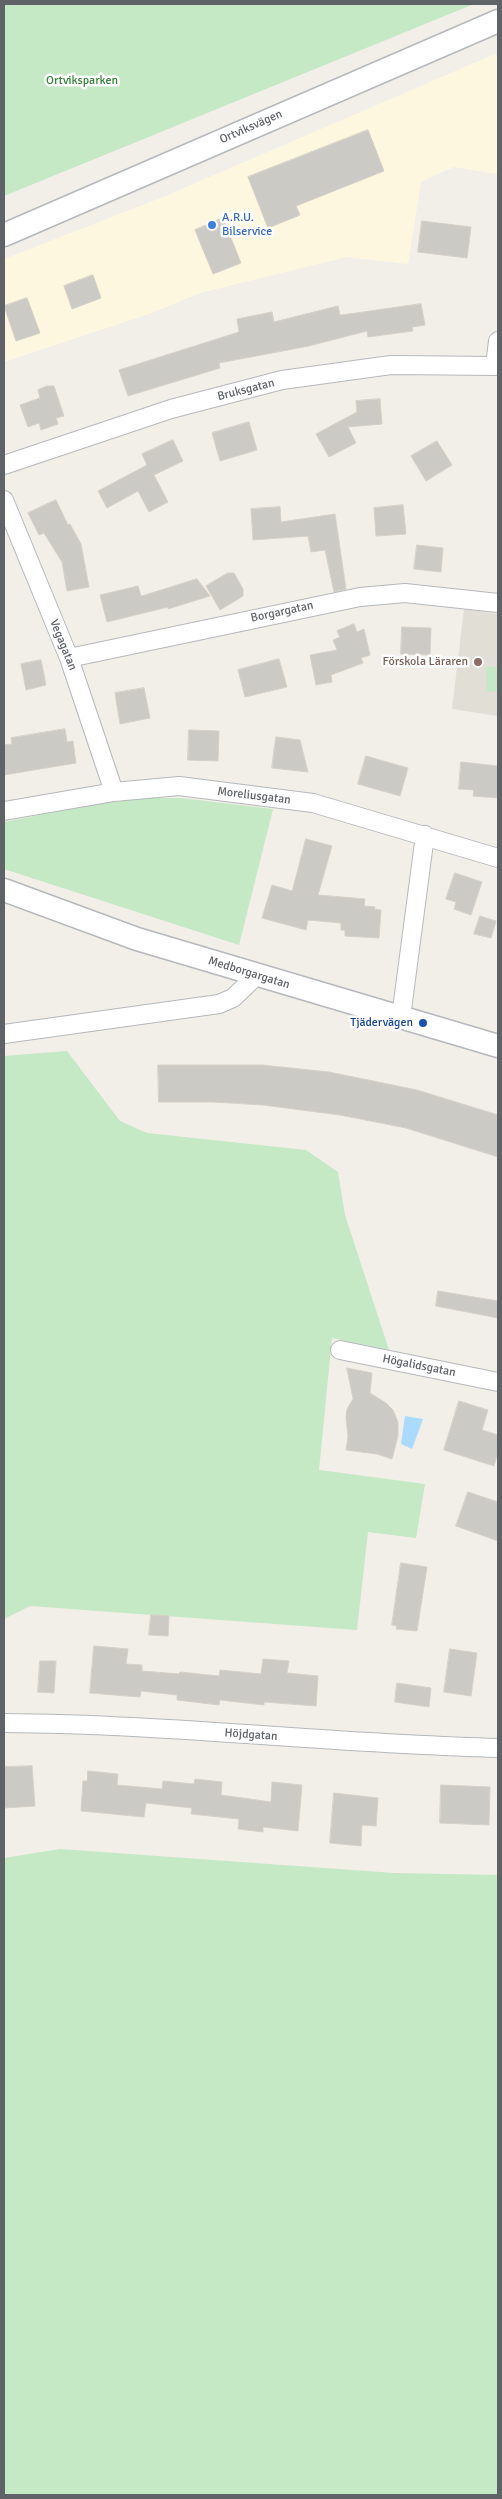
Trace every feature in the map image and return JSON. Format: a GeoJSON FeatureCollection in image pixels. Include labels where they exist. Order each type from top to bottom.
{"type":"FeatureCollection","features":[{"type":"Feature","properties":{"kind":"street","name":"Ortviksvägen"},"geometry":{"type":"LineString","coordinates":[[4,236],[498,21]]}},
{"type":"Feature","properties":{"kind":"street"},"geometry":{"type":"LineString","coordinates":[[497,366],[498,341]]}},
{"type":"Feature","properties":{"kind":"street","name":"Bruksgatan"},"geometry":{"type":"LineString","coordinates":[[4,465],[171,409],[282,380],[391,365],[497,366]]}},
{"type":"Feature","properties":{"kind":"street","name":"Vegagatan"},"geometry":{"type":"LineString","coordinates":[[4,500],[69,658],[114,792]]}},
{"type":"Feature","properties":{"kind":"street","name":"Borgargatan"},"geometry":{"type":"LineString","coordinates":[[69,658],[360,597],[406,593],[498,603]]}},
{"type":"Feature","properties":{"kind":"street","name":"Moreliusgatan"},"geometry":{"type":"LineString","coordinates":[[4,811],[114,792],[179,786],[313,803],[498,858]]}},
{"type":"Feature","properties":{"kind":"street"},"geometry":{"type":"LineString","coordinates":[[401,1017],[425,835]]}},
{"type":"Feature","properties":{"kind":"street","name":"Medborgargatan"},"geometry":{"type":"LineString","coordinates":[[4,890],[137,939],[256,976],[498,1046]]}},
{"type":"Feature","properties":{"kind":"street"},"geometry":{"type":"LineString","coordinates":[[4,1034],[219,1004],[233,998],[256,976]]}},
{"type":"Feature","properties":{"kind":"street","name":"Högalidsgatan"},"geometry":{"type":"LineString","coordinates":[[340,1350],[498,1382]]}},
{"type":"Feature","properties":{"kind":"street","name":"Höjdgatan"},"geometry":{"type":"LineString","coordinates":[[4,1723],[88,1724],[407,1746],[498,1748]]}},
{"type":"Feature","properties":{"kind":"shaded area"},"geometry":{"type":"Polygon","coordinates":[[[495,54],[498,55],[498,174],[454,167],[421,182],[408,264],[347,257],[200,293],[149,314],[4,362],[4,259],[163,197],[495,54]]]}},
{"type":"Feature","properties":{"kind":"shaded area","name":"Förskola Läraren"},"geometry":{"type":"Polygon","coordinates":[[[464,609],[498,614],[498,716],[452,709],[464,609]]]}},
{"type":"Feature","properties":{"kind":"green space","name":"Ortviksparken"},"geometry":{"type":"Polygon","coordinates":[[[4,4],[39,5],[474,4],[4,196],[4,4]]]}},
{"type":"Feature","properties":{"kind":"green space"},"geometry":{"type":"Polygon","coordinates":[[[486,667],[498,667],[498,691],[487,692],[486,667]]]}},
{"type":"Feature","properties":{"kind":"green space"},"geometry":{"type":"Polygon","coordinates":[[[128,798],[181,798],[273,809],[239,945],[4,869],[4,822],[128,798]]]}},
{"type":"Feature","properties":{"kind":"green space"},"geometry":{"type":"Polygon","coordinates":[[[67,1051],[120,1121],[147,1133],[306,1150],[338,1172],[345,1215],[389,1350],[332,1338],[319,1470],[425,1484],[416,1538],[368,1532],[357,1630],[30,1606],[4,1619],[4,1056],[67,1051]]]}},
{"type":"Feature","properties":{"kind":"green space"},"geometry":{"type":"Polygon","coordinates":[[[60,1849],[394,1873],[498,1875],[498,2495],[4,2495],[4,1858],[60,1849]]]}},
{"type":"Feature","properties":{"kind":"water"},"geometry":{"type":"Polygon","coordinates":[[[405,1416],[423,1419],[412,1449],[401,1444],[405,1416]]]}},
{"type":"Feature","properties":{"kind":"building"},"geometry":{"type":"Polygon","coordinates":[[[368,130],[384,171],[296,206],[300,215],[268,228],[248,177],[368,130]]]}},
{"type":"Feature","properties":{"kind":"building"},"geometry":{"type":"Polygon","coordinates":[[[223,218],[241,263],[213,274],[195,230],[223,218]]]}},
{"type":"Feature","properties":{"kind":"building"},"geometry":{"type":"Polygon","coordinates":[[[422,221],[471,227],[467,258],[418,252],[422,221]]]}},
{"type":"Feature","properties":{"kind":"building"},"geometry":{"type":"Polygon","coordinates":[[[93,275],[101,298],[72,309],[64,286],[93,275]]]}},
{"type":"Feature","properties":{"kind":"building"},"geometry":{"type":"Polygon","coordinates":[[[27,298],[40,333],[16,341],[4,306],[27,298]]]}},
{"type":"Feature","properties":{"kind":"building"},"geometry":{"type":"Polygon","coordinates":[[[421,304],[425,325],[412,327],[413,331],[368,337],[367,331],[309,346],[219,363],[220,368],[128,396],[119,370],[239,332],[237,319],[272,312],[274,322],[338,306],[340,315],[421,304]]]}},
{"type":"Feature","properties":{"kind":"building"},"geometry":{"type":"Polygon","coordinates":[[[47,386],[54,386],[64,416],[56,418],[58,424],[41,430],[39,423],[28,427],[20,405],[40,398],[38,390],[47,386]]]}},
{"type":"Feature","properties":{"kind":"building"},"geometry":{"type":"Polygon","coordinates":[[[380,399],[382,424],[348,427],[356,443],[329,457],[316,434],[357,412],[356,401],[380,399]]]}},
{"type":"Feature","properties":{"kind":"building"},"geometry":{"type":"Polygon","coordinates":[[[249,422],[257,450],[220,461],[212,433],[249,422]]]}},
{"type":"Feature","properties":{"kind":"building"},"geometry":{"type":"Polygon","coordinates":[[[173,440],[183,461],[154,475],[168,502],[149,512],[138,491],[107,508],[98,491],[147,465],[142,454],[173,440]]]}},
{"type":"Feature","properties":{"kind":"building"},"geometry":{"type":"Polygon","coordinates":[[[437,441],[452,465],[426,481],[411,456],[437,441]]]}},
{"type":"Feature","properties":{"kind":"building"},"geometry":{"type":"Polygon","coordinates":[[[56,500],[68,525],[70,524],[81,544],[89,587],[67,591],[62,562],[44,533],[39,535],[28,513],[56,500]]]}},
{"type":"Feature","properties":{"kind":"building"},"geometry":{"type":"Polygon","coordinates":[[[403,505],[406,534],[376,536],[374,508],[403,505]]]}},
{"type":"Feature","properties":{"kind":"building"},"geometry":{"type":"Polygon","coordinates":[[[280,507],[281,522],[335,514],[346,589],[334,592],[325,550],[311,552],[308,536],[253,540],[251,509],[280,507]]]}},
{"type":"Feature","properties":{"kind":"building"},"geometry":{"type":"Polygon","coordinates":[[[417,545],[443,548],[441,572],[414,569],[417,545]]]}},
{"type":"Feature","properties":{"kind":"building"},"geometry":{"type":"Polygon","coordinates":[[[228,573],[234,573],[243,589],[243,596],[220,610],[206,586],[228,573]]]}},
{"type":"Feature","properties":{"kind":"building"},"geometry":{"type":"Polygon","coordinates":[[[197,579],[210,596],[168,609],[168,607],[107,622],[100,595],[138,586],[141,596],[197,579]]]}},
{"type":"Feature","properties":{"kind":"building"},"geometry":{"type":"Polygon","coordinates":[[[354,624],[357,632],[364,629],[370,655],[361,658],[363,663],[331,675],[332,682],[316,685],[310,655],[337,650],[333,640],[340,637],[337,631],[354,624]]]}},
{"type":"Feature","properties":{"kind":"building"},"geometry":{"type":"Polygon","coordinates":[[[402,627],[431,628],[430,655],[401,654],[402,627]]]}},
{"type":"Feature","properties":{"kind":"building"},"geometry":{"type":"Polygon","coordinates":[[[279,659],[287,687],[245,697],[238,670],[279,659]]]}},
{"type":"Feature","properties":{"kind":"building"},"geometry":{"type":"Polygon","coordinates":[[[41,660],[46,685],[26,690],[21,664],[41,660]]]}},
{"type":"Feature","properties":{"kind":"building"},"geometry":{"type":"Polygon","coordinates":[[[144,688],[150,718],[120,724],[115,693],[144,688]]]}},
{"type":"Feature","properties":{"kind":"building"},"geometry":{"type":"Polygon","coordinates":[[[65,729],[67,742],[73,741],[76,763],[4,775],[4,745],[12,744],[11,738],[65,729]]]}},
{"type":"Feature","properties":{"kind":"building"},"geometry":{"type":"Polygon","coordinates":[[[189,730],[219,731],[218,761],[188,760],[189,730]]]}},
{"type":"Feature","properties":{"kind":"building"},"geometry":{"type":"Polygon","coordinates":[[[276,737],[300,740],[308,772],[272,768],[276,737]]]}},
{"type":"Feature","properties":{"kind":"building"},"geometry":{"type":"Polygon","coordinates":[[[366,756],[408,768],[400,796],[358,784],[366,756]]]}},
{"type":"Feature","properties":{"kind":"building"},"geometry":{"type":"Polygon","coordinates":[[[461,762],[498,766],[498,798],[473,796],[474,790],[459,789],[461,762]]]}},
{"type":"Feature","properties":{"kind":"building"},"geometry":{"type":"Polygon","coordinates":[[[306,839],[332,846],[318,895],[365,899],[364,906],[375,907],[374,909],[381,910],[379,938],[345,936],[345,930],[341,930],[341,923],[308,920],[306,930],[262,918],[272,885],[292,891],[306,839]]]}},
{"type":"Feature","properties":{"kind":"building"},"geometry":{"type":"Polygon","coordinates":[[[455,873],[482,882],[471,915],[454,909],[456,902],[446,899],[455,873]]]}},
{"type":"Feature","properties":{"kind":"building"},"geometry":{"type":"Polygon","coordinates":[[[480,916],[496,921],[491,938],[474,934],[480,916]]]}},
{"type":"Feature","properties":{"kind":"building"},"geometry":{"type":"Polygon","coordinates":[[[158,1065],[262,1065],[329,1072],[417,1090],[498,1115],[498,1157],[406,1128],[340,1115],[263,1105],[213,1102],[159,1102],[158,1065]]]}},
{"type":"Feature","properties":{"kind":"building"},"geometry":{"type":"Polygon","coordinates":[[[438,1291],[498,1301],[498,1318],[436,1306],[438,1291]]]}},
{"type":"Feature","properties":{"kind":"building"},"geometry":{"type":"Polygon","coordinates":[[[347,1368],[372,1373],[370,1393],[393,1410],[398,1422],[398,1436],[392,1459],[377,1454],[346,1450],[348,1437],[347,1409],[353,1399],[347,1368]]]}},
{"type":"Feature","properties":{"kind":"building"},"geometry":{"type":"Polygon","coordinates":[[[459,1401],[488,1410],[482,1430],[498,1435],[498,1452],[494,1466],[444,1450],[459,1401]]]}},
{"type":"Feature","properties":{"kind":"building"},"geometry":{"type":"Polygon","coordinates":[[[468,1492],[498,1502],[498,1541],[456,1526],[468,1492]]]}},
{"type":"Feature","properties":{"kind":"building"},"geometry":{"type":"Polygon","coordinates":[[[401,1563],[427,1567],[417,1631],[396,1629],[397,1626],[392,1625],[401,1563]]]}},
{"type":"Feature","properties":{"kind":"building"},"geometry":{"type":"Polygon","coordinates":[[[151,1615],[169,1616],[168,1636],[149,1635],[151,1615]]]}},
{"type":"Feature","properties":{"kind":"building"},"geometry":{"type":"Polygon","coordinates":[[[94,1646],[128,1649],[126,1664],[142,1665],[142,1671],[179,1674],[180,1672],[219,1676],[220,1670],[261,1674],[263,1659],[289,1661],[287,1673],[318,1676],[316,1706],[264,1702],[264,1705],[220,1700],[219,1705],[177,1700],[177,1695],[141,1691],[140,1697],[90,1693],[94,1646]]]}},
{"type":"Feature","properties":{"kind":"building"},"geometry":{"type":"Polygon","coordinates":[[[450,1649],[477,1653],[471,1696],[444,1692],[450,1649]]]}},
{"type":"Feature","properties":{"kind":"building"},"geometry":{"type":"Polygon","coordinates":[[[40,1661],[56,1661],[54,1693],[38,1692],[40,1661]]]}},
{"type":"Feature","properties":{"kind":"building"},"geometry":{"type":"Polygon","coordinates":[[[397,1683],[431,1688],[429,1707],[395,1702],[397,1683]]]}},
{"type":"Feature","properties":{"kind":"building"},"geometry":{"type":"Polygon","coordinates":[[[32,1766],[35,1806],[4,1808],[4,1767],[32,1766]]]}},
{"type":"Feature","properties":{"kind":"building"},"geometry":{"type":"Polygon","coordinates":[[[88,1771],[118,1774],[117,1785],[162,1789],[163,1781],[194,1784],[195,1779],[222,1782],[221,1795],[271,1802],[272,1782],[302,1785],[298,1831],[263,1827],[263,1832],[238,1829],[239,1819],[191,1814],[192,1808],[146,1803],[144,1817],[81,1811],[83,1781],[87,1781],[88,1771]]]}},
{"type":"Feature","properties":{"kind":"building"},"geometry":{"type":"Polygon","coordinates":[[[441,1785],[490,1787],[489,1825],[440,1823],[441,1785]]]}},
{"type":"Feature","properties":{"kind":"building"},"geometry":{"type":"Polygon","coordinates":[[[334,1793],[378,1798],[376,1826],[362,1825],[361,1846],[330,1843],[334,1793]]]}},
{"type":"Feature","properties":{"kind":"place","name":"A.R.U. Bilservice"},"geometry":{"type":"Point","coordinates":[212,225]}},
{"type":"Feature","properties":{"kind":"place","name":"Förskola Läraren"},"geometry":{"type":"Point","coordinates":[478,662]}},
{"type":"Feature","properties":{"kind":"place","name":"Tjädervägen"},"geometry":{"type":"Point","coordinates":[423,1023]}}]}
